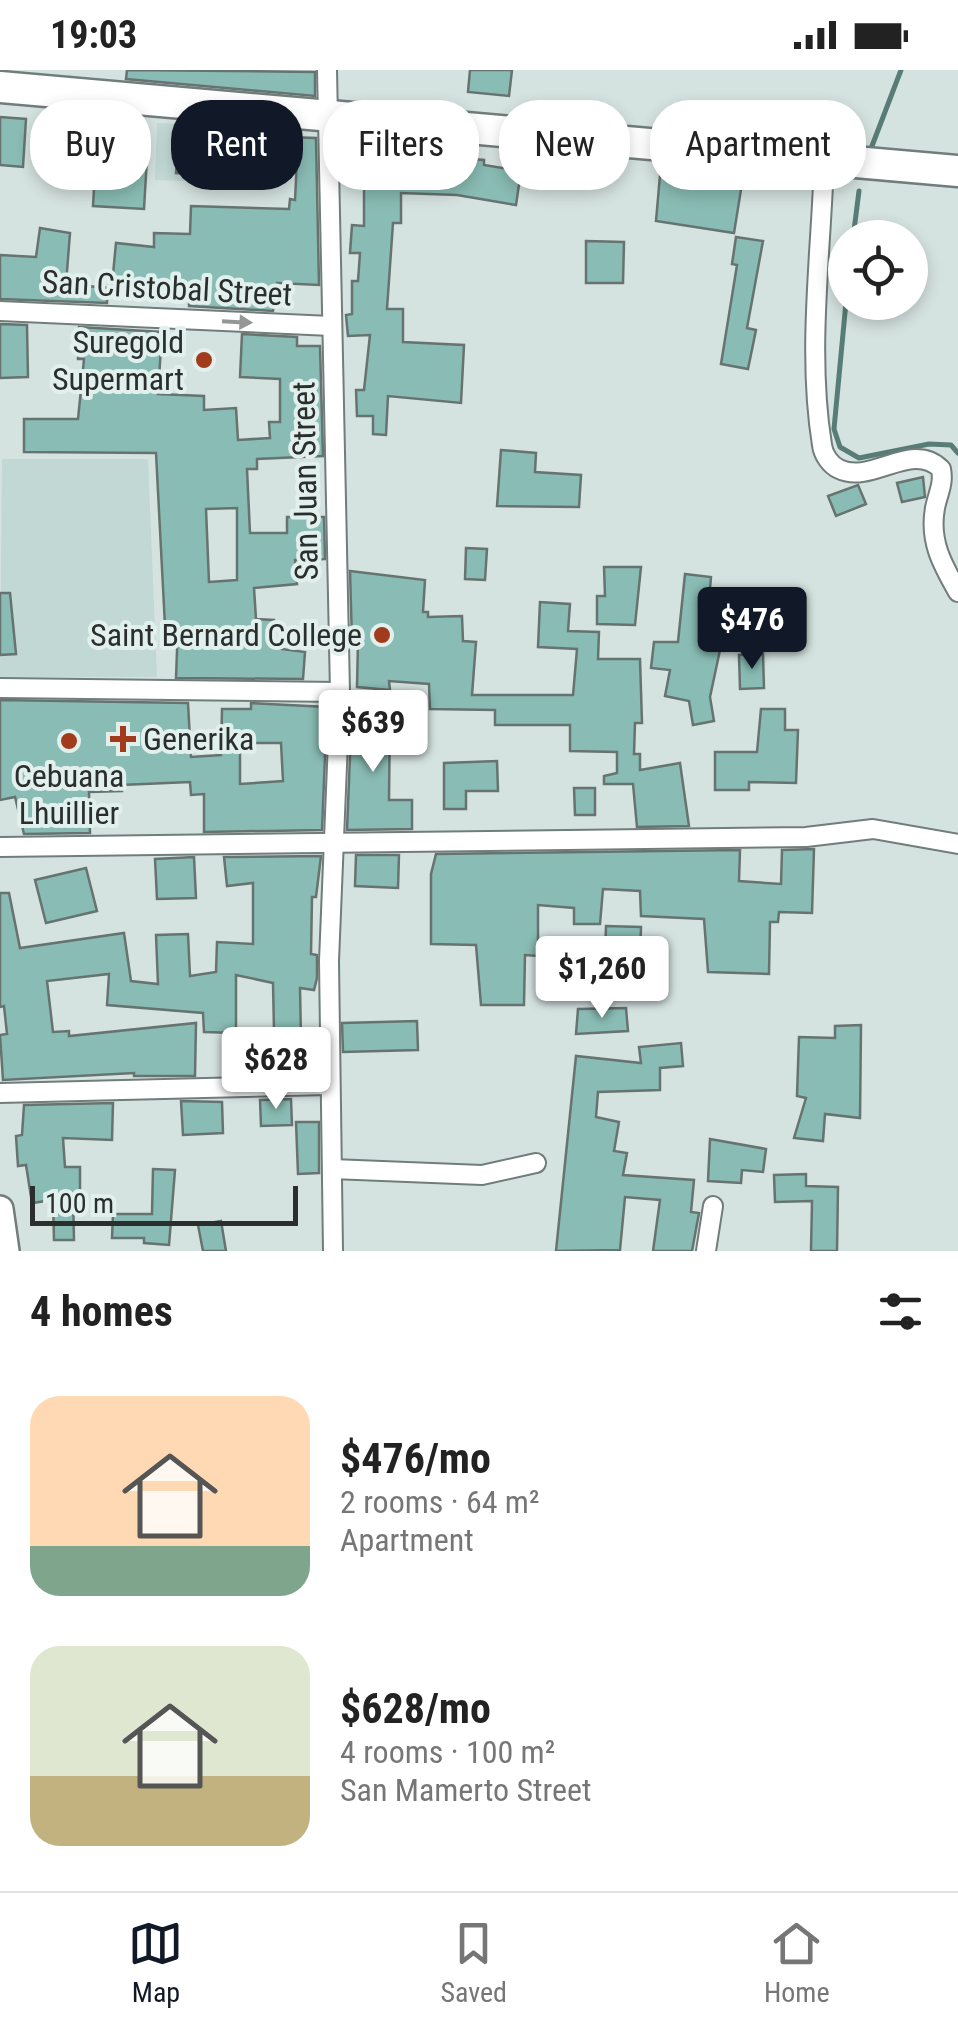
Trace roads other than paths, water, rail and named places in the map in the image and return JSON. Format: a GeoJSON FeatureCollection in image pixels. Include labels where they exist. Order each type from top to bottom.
{"type":"FeatureCollection","features":[{"type":"Feature","properties":{"kind":"highway"},"geometry":{"type":"LineString","coordinates":[[0,86],[323,116]]}},
{"type":"Feature","properties":{"kind":"highway"},"geometry":{"type":"LineString","coordinates":[[479,130],[650,146]]}},
{"type":"Feature","properties":{"kind":"highway"},"geometry":{"type":"LineString","coordinates":[[866,165],[958,171]]}},
{"type":"Feature","properties":{"kind":"main road"},"geometry":{"type":"LineString","coordinates":[[0,1209],[6,1251]]}},
{"type":"Feature","properties":{"kind":"street","name":"San Juan Street"},"geometry":{"type":"LineString","coordinates":[[327,70],[327,100]]}},
{"type":"Feature","properties":{"kind":"street","name":"San Juan Street"},"geometry":{"type":"LineString","coordinates":[[328,190],[340,692],[328,1085],[333,1251]]}},
{"type":"Feature","properties":{"kind":"street"},"geometry":{"type":"LineString","coordinates":[[823,190],[818,351],[822,445],[828,460],[854,473],[909,459],[929,461],[940,469],[943,482],[936,505],[934,540],[939,560],[958,592]]}},
{"type":"Feature","properties":{"kind":"street","name":"San Cristobal Street"},"geometry":{"type":"LineString","coordinates":[[0,311],[331,326]]}},
{"type":"Feature","properties":{"kind":"street"},"geometry":{"type":"LineString","coordinates":[[0,688],[340,692]]}},
{"type":"Feature","properties":{"kind":"street"},"geometry":{"type":"LineString","coordinates":[[0,847],[806,836],[854,829],[958,844]]}},
{"type":"Feature","properties":{"kind":"street"},"geometry":{"type":"LineString","coordinates":[[0,1092],[328,1085]]}},
{"type":"Feature","properties":{"kind":"street"},"geometry":{"type":"LineString","coordinates":[[332,1169],[482,1175],[536,1163]]}},
{"type":"Feature","properties":{"kind":"street"},"geometry":{"type":"LineString","coordinates":[[706,1251],[713,1206]]}},
{"type":"Feature","properties":{"kind":"waterway"},"geometry":{"type":"LineString","coordinates":[[872,146],[901,70]]}},
{"type":"Feature","properties":{"kind":"waterway"},"geometry":{"type":"LineString","coordinates":[[855,220],[859,191]]}},
{"type":"Feature","properties":{"kind":"waterway"},"geometry":{"type":"LineString","coordinates":[[844,320],[834,429],[840,447],[859,458],[929,444],[951,445],[958,453]]}},
{"type":"Feature","properties":{"kind":"place","name":"Suregold Supermart"},"geometry":{"type":"Point","coordinates":[204,360]}},
{"type":"Feature","properties":{"kind":"place","name":"Saint Bernard College"},"geometry":{"type":"Point","coordinates":[382,635]}},
{"type":"Feature","properties":{"kind":"place","name":"Generika"},"geometry":{"type":"Point","coordinates":[123,739]}},
{"type":"Feature","properties":{"kind":"place","name":"Cebuana Lhuillier"},"geometry":{"type":"Point","coordinates":[69,741]}}]}
